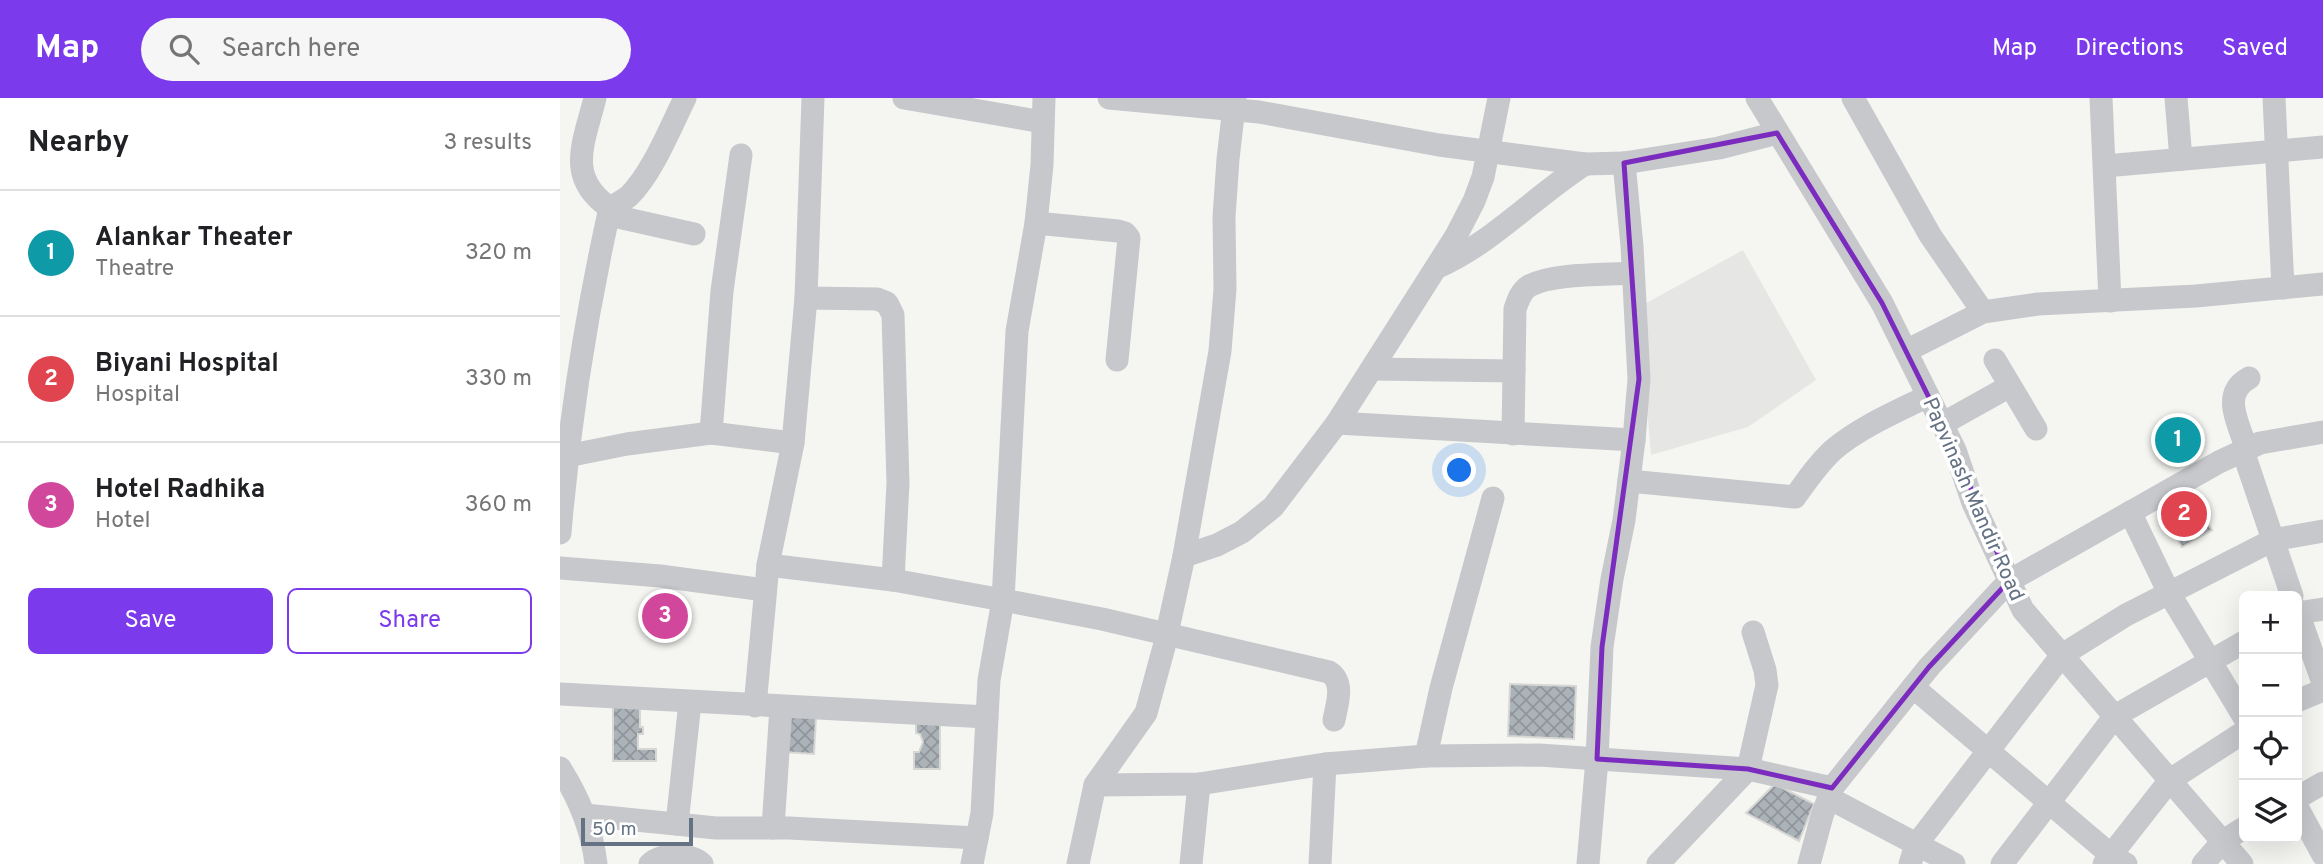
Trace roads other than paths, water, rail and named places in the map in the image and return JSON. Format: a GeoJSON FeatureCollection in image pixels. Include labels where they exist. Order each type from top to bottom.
{"type":"FeatureCollection","features":[{"type":"Feature","properties":{"kind":"street"},"geometry":{"type":"LineString","coordinates":[[595,98],[582,152],[584,183],[594,197],[610,212],[694,234]]}},
{"type":"Feature","properties":{"kind":"street"},"geometry":{"type":"LineString","coordinates":[[560,533],[567,456],[571,352],[610,212],[637,186],[660,149],[685,98]]}},
{"type":"Feature","properties":{"kind":"street"},"geometry":{"type":"LineString","coordinates":[[755,706],[768,565],[793,443],[806,298],[813,98]]}},
{"type":"Feature","properties":{"kind":"street"},"geometry":{"type":"LineString","coordinates":[[904,98],[952,102],[1043,122]]}},
{"type":"Feature","properties":{"kind":"street"},"geometry":{"type":"LineString","coordinates":[[972,864],[982,813],[989,680],[1003,600],[1017,331],[1036,223],[1044,98]]}},
{"type":"Feature","properties":{"kind":"street"},"geometry":{"type":"LineString","coordinates":[[1109,98],[1176,106],[1234,103],[1489,152],[1585,164],[1624,163],[1719,148],[1777,132]]}},
{"type":"Feature","properties":{"kind":"street"},"geometry":{"type":"LineString","coordinates":[[1184,556],[1217,545],[1242,532],[1273,507],[1337,423],[1435,269],[1474,201],[1489,152],[1499,98]]}},
{"type":"Feature","properties":{"kind":"street","name":"Papvinash Mandir Road"},"geometry":{"type":"LineString","coordinates":[[1757,98],[1882,303],[1955,450],[1973,503],[2023,610],[2242,864]]}},
{"type":"Feature","properties":{"kind":"street"},"geometry":{"type":"LineString","coordinates":[[1853,98],[1930,235],[1983,312]]}},
{"type":"Feature","properties":{"kind":"street"},"geometry":{"type":"LineString","coordinates":[[2101,98],[2110,301]]}},
{"type":"Feature","properties":{"kind":"street"},"geometry":{"type":"LineString","coordinates":[[2176,98],[2181,159]]}},
{"type":"Feature","properties":{"kind":"street"},"geometry":{"type":"LineString","coordinates":[[2274,98],[2283,288]]}},
{"type":"Feature","properties":{"kind":"street"},"geometry":{"type":"LineString","coordinates":[[1078,864],[1095,785],[1146,713],[1184,556],[1220,351],[1225,289],[1224,217],[1234,103]]}},
{"type":"Feature","properties":{"kind":"street"},"geometry":{"type":"LineString","coordinates":[[2105,166],[2323,147]]}},
{"type":"Feature","properties":{"kind":"street"},"geometry":{"type":"LineString","coordinates":[[711,433],[722,290],[741,155]]}},
{"type":"Feature","properties":{"kind":"street"},"geometry":{"type":"LineString","coordinates":[[1588,864],[1597,759],[1602,647],[1624,520],[1639,379],[1624,163]]}},
{"type":"Feature","properties":{"kind":"street"},"geometry":{"type":"LineString","coordinates":[[1435,269],[1476,246],[1557,182],[1585,164]]}},
{"type":"Feature","properties":{"kind":"street"},"geometry":{"type":"LineString","coordinates":[[1036,223],[1118,231],[1129,238],[1117,360]]}},
{"type":"Feature","properties":{"kind":"street"},"geometry":{"type":"LineString","coordinates":[[1513,433],[1515,309],[1518,298],[1527,287],[1567,277],[1633,273]]}},
{"type":"Feature","properties":{"kind":"street"},"geometry":{"type":"LineString","coordinates":[[1906,351],[1983,312],[2038,304],[2196,296],[2323,284]]}},
{"type":"Feature","properties":{"kind":"street"},"geometry":{"type":"LineString","coordinates":[[806,298],[877,299],[887,303],[893,315],[898,483],[893,580]]}},
{"type":"Feature","properties":{"kind":"street"},"geometry":{"type":"LineString","coordinates":[[1995,360],[2036,429]]}},
{"type":"Feature","properties":{"kind":"street"},"geometry":{"type":"LineString","coordinates":[[1371,369],[1514,371]]}},
{"type":"Feature","properties":{"kind":"street"},"geometry":{"type":"LineString","coordinates":[[2249,378],[2239,383],[2233,397],[2233,405],[2290,591]]}},
{"type":"Feature","properties":{"kind":"street"},"geometry":{"type":"LineString","coordinates":[[1942,424],[2010,386]]}},
{"type":"Feature","properties":{"kind":"street"},"geometry":{"type":"LineString","coordinates":[[1629,481],[1795,497],[1813,470],[1833,450],[1859,432],[1928,396]]}},
{"type":"Feature","properties":{"kind":"street"},"geometry":{"type":"LineString","coordinates":[[1337,423],[1634,440]]}},
{"type":"Feature","properties":{"kind":"street"},"geometry":{"type":"LineString","coordinates":[[1809,864],[1831,793],[1913,687],[1979,610],[2009,581],[2219,462],[2260,443],[2323,432]]}},
{"type":"Feature","properties":{"kind":"street"},"geometry":{"type":"LineString","coordinates":[[567,456],[627,444],[711,433],[793,443]]}},
{"type":"Feature","properties":{"kind":"street"},"geometry":{"type":"LineString","coordinates":[[1426,756],[1441,688],[1493,498]]}},
{"type":"Feature","properties":{"kind":"street"},"geometry":{"type":"LineString","coordinates":[[2130,512],[2169,593],[2239,709]]}},
{"type":"Feature","properties":{"kind":"street"},"geometry":{"type":"LineString","coordinates":[[1913,855],[1987,751],[2062,655],[2126,615],[2273,540],[2323,531]]}},
{"type":"Feature","properties":{"kind":"street"},"geometry":{"type":"LineString","coordinates":[[768,565],[893,580],[1003,600],[1102,619],[1329,672],[1336,676],[1339,683],[1334,720]]}},
{"type":"Feature","properties":{"kind":"street"},"geometry":{"type":"LineString","coordinates":[[560,568],[660,576],[765,590]]}},
{"type":"Feature","properties":{"kind":"street"},"geometry":{"type":"LineString","coordinates":[[2302,611],[2323,609]]}},
{"type":"Feature","properties":{"kind":"street"},"geometry":{"type":"LineString","coordinates":[[2302,626],[2323,683]]}},
{"type":"Feature","properties":{"kind":"street"},"geometry":{"type":"LineString","coordinates":[[1658,864],[1748,769],[1767,685],[1754,632]]}},
{"type":"Feature","properties":{"kind":"street"},"geometry":{"type":"LineString","coordinates":[[2002,864],[2115,716],[2239,645]]}},
{"type":"Feature","properties":{"kind":"street"},"geometry":{"type":"LineString","coordinates":[[1913,687],[2114,861],[2170,779],[2239,735]]}},
{"type":"Feature","properties":{"kind":"street"},"geometry":{"type":"LineString","coordinates":[[2302,700],[2323,690]]}},
{"type":"Feature","properties":{"kind":"street"},"geometry":{"type":"LineString","coordinates":[[560,694],[987,717]]}},
{"type":"Feature","properties":{"kind":"street"},"geometry":{"type":"LineString","coordinates":[[650,864],[664,857],[699,861],[685,825],[691,702]]}},
{"type":"Feature","properties":{"kind":"street"},"geometry":{"type":"LineString","coordinates":[[773,828],[781,707]]}},
{"type":"Feature","properties":{"kind":"street"},"geometry":{"type":"LineString","coordinates":[[1095,785],[1199,784],[1325,764],[1426,756],[1539,755],[1748,769],[1831,793],[1913,855],[1954,864]]}},
{"type":"Feature","properties":{"kind":"street"},"geometry":{"type":"LineString","coordinates":[[1320,864],[1325,764]]}},
{"type":"Feature","properties":{"kind":"street"},"geometry":{"type":"LineString","coordinates":[[560,768],[585,815],[593,840],[596,864]]}},
{"type":"Feature","properties":{"kind":"street"},"geometry":{"type":"LineString","coordinates":[[2302,795],[2323,783]]}},
{"type":"Feature","properties":{"kind":"street"},"geometry":{"type":"LineString","coordinates":[[1191,864],[1199,784]]}},
{"type":"Feature","properties":{"kind":"street"},"geometry":{"type":"LineString","coordinates":[[585,815],[685,825],[977,838]]}},
{"type":"Feature","properties":{"kind":"street"},"geometry":{"type":"LineString","coordinates":[[2302,816],[2323,855]]}},
{"type":"Feature","properties":{"kind":"street"},"geometry":{"type":"LineString","coordinates":[[2203,864],[2223,841],[2239,831]]}},
{"type":"Feature","properties":{"kind":"place","name":"Alankar Theater"},"geometry":{"type":"Point","coordinates":[2178,440]}},
{"type":"Feature","properties":{"kind":"place","name":"Biyani Hospital"},"geometry":{"type":"Point","coordinates":[2184,514]}},
{"type":"Feature","properties":{"kind":"place","name":"Hotel Radhika"},"geometry":{"type":"Point","coordinates":[665,616]}}]}
